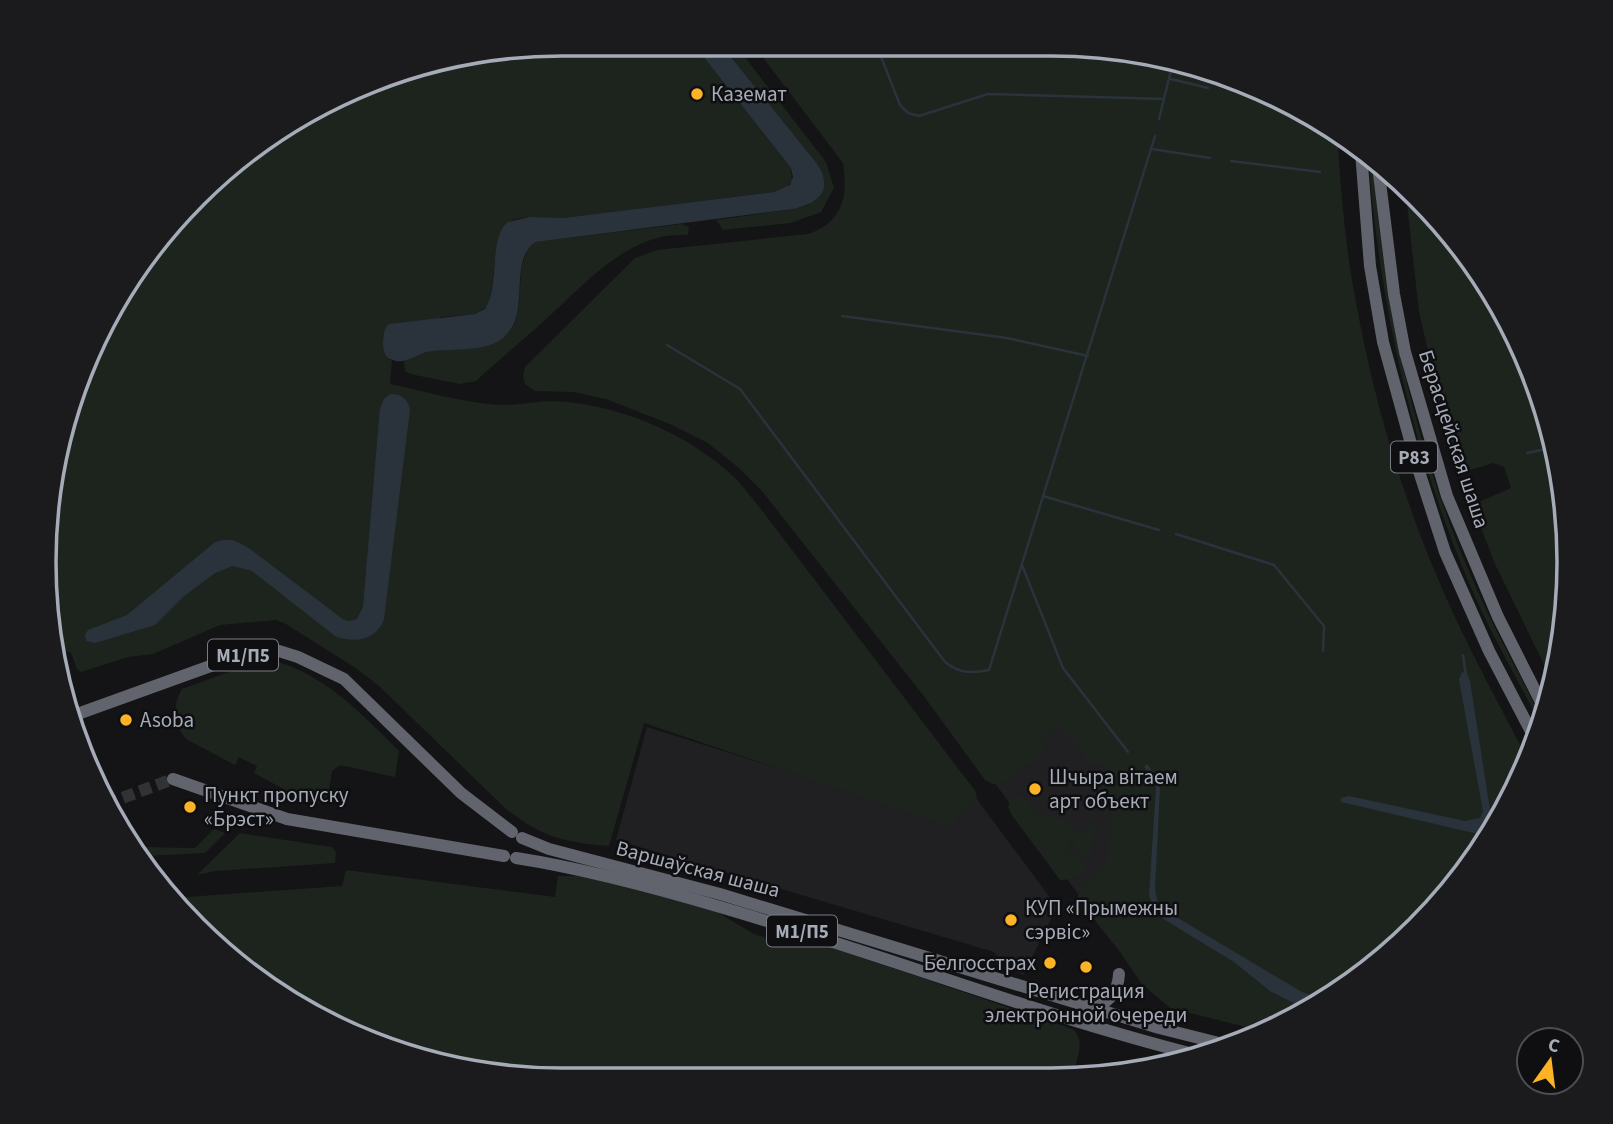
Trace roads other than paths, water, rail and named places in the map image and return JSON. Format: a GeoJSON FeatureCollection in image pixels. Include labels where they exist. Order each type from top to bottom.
{"type":"FeatureCollection","features":[{"type":"Feature","properties":{"kind":"highway","name":"Берасцейская шаша"},"geometry":{"type":"LineString","coordinates":[[1362,163],[1370,266],[1381,329],[1416,462],[1445,552],[1489,651],[1529,729]]}},
{"type":"Feature","properties":{"kind":"highway","name":"Берасцейская шаша"},"geometry":{"type":"LineString","coordinates":[[1379,178],[1394,294],[1405,352],[1447,496],[1498,617],[1539,697]]}},
{"type":"Feature","properties":{"kind":"highway","name":"Варшаўская шаша"},"geometry":{"type":"LineString","coordinates":[[79,713],[241,655],[279,650],[344,679],[461,793],[517,835],[549,849],[720,894],[1212,1042]]}},
{"type":"Feature","properties":{"kind":"highway","name":"Варшаўская шаша"},"geometry":{"type":"LineString","coordinates":[[173,779],[287,819],[574,867],[654,888],[795,929],[1094,1026],[1182,1051]]}},
{"type":"Feature","properties":{"kind":"highway"},"geometry":{"type":"LineString","coordinates":[[941,976],[946,961]]}},
{"type":"Feature","properties":{"kind":"highway"},"geometry":{"type":"LineString","coordinates":[[1021,970],[1030,987]]}},
{"type":"Feature","properties":{"kind":"highway"},"geometry":{"type":"LineString","coordinates":[[1095,1007],[1112,996],[1119,974]]}},
{"type":"Feature","properties":{"kind":"waterway"},"geometry":{"type":"LineString","coordinates":[[881,56],[900,105],[908,113],[919,116],[988,94],[1164,99]]}},
{"type":"Feature","properties":{"kind":"waterway"},"geometry":{"type":"LineString","coordinates":[[1159,119],[1171,71]]}},
{"type":"Feature","properties":{"kind":"waterway"},"geometry":{"type":"LineString","coordinates":[[1171,79],[1208,88]]}},
{"type":"Feature","properties":{"kind":"waterway"},"geometry":{"type":"LineString","coordinates":[[667,345],[740,389],[945,662],[965,672],[989,670],[1155,136]]}},
{"type":"Feature","properties":{"kind":"waterway"},"geometry":{"type":"LineString","coordinates":[[1152,149],[1210,158]]}},
{"type":"Feature","properties":{"kind":"waterway"},"geometry":{"type":"LineString","coordinates":[[1231,161],[1320,172]]}},
{"type":"Feature","properties":{"kind":"waterway"},"geometry":{"type":"LineString","coordinates":[[842,316],[1007,338],[1088,356]]}},
{"type":"Feature","properties":{"kind":"waterway"},"geometry":{"type":"LineString","coordinates":[[1527,453],[1544,449]]}},
{"type":"Feature","properties":{"kind":"waterway"},"geometry":{"type":"LineString","coordinates":[[1043,496],[1159,530]]}},
{"type":"Feature","properties":{"kind":"waterway"},"geometry":{"type":"LineString","coordinates":[[1176,534],[1274,565],[1324,626],[1323,651]]}},
{"type":"Feature","properties":{"kind":"waterway"},"geometry":{"type":"LineString","coordinates":[[1022,565],[1063,668],[1128,752]]}},
{"type":"Feature","properties":{"kind":"waterway"},"geometry":{"type":"LineString","coordinates":[[1463,655],[1466,676]]}},
{"type":"Feature","properties":{"kind":"tunnel"},"geometry":{"type":"LineString","coordinates":[[116,800],[173,779]]}},
{"type":"Feature","properties":{"kind":"place","name":"Каземат"},"geometry":{"type":"Point","coordinates":[697,94]}},
{"type":"Feature","properties":{"kind":"place","name":"Asoba"},"geometry":{"type":"Point","coordinates":[126,720]}},
{"type":"Feature","properties":{"kind":"place","name":"Шчыра вiтаем арт объект"},"geometry":{"type":"Point","coordinates":[1035,789]}},
{"type":"Feature","properties":{"kind":"place","name":"Пункт пропуску «Брэст»"},"geometry":{"type":"Point","coordinates":[190,807]}},
{"type":"Feature","properties":{"kind":"place","name":"КУП «Прымежны сэрвіс»"},"geometry":{"type":"Point","coordinates":[1011,920]}},
{"type":"Feature","properties":{"kind":"place","name":"Белгосстрах"},"geometry":{"type":"Point","coordinates":[1050,963]}},
{"type":"Feature","properties":{"kind":"place","name":"Регистрация электронной очереди"},"geometry":{"type":"Point","coordinates":[1086,967]}}]}
